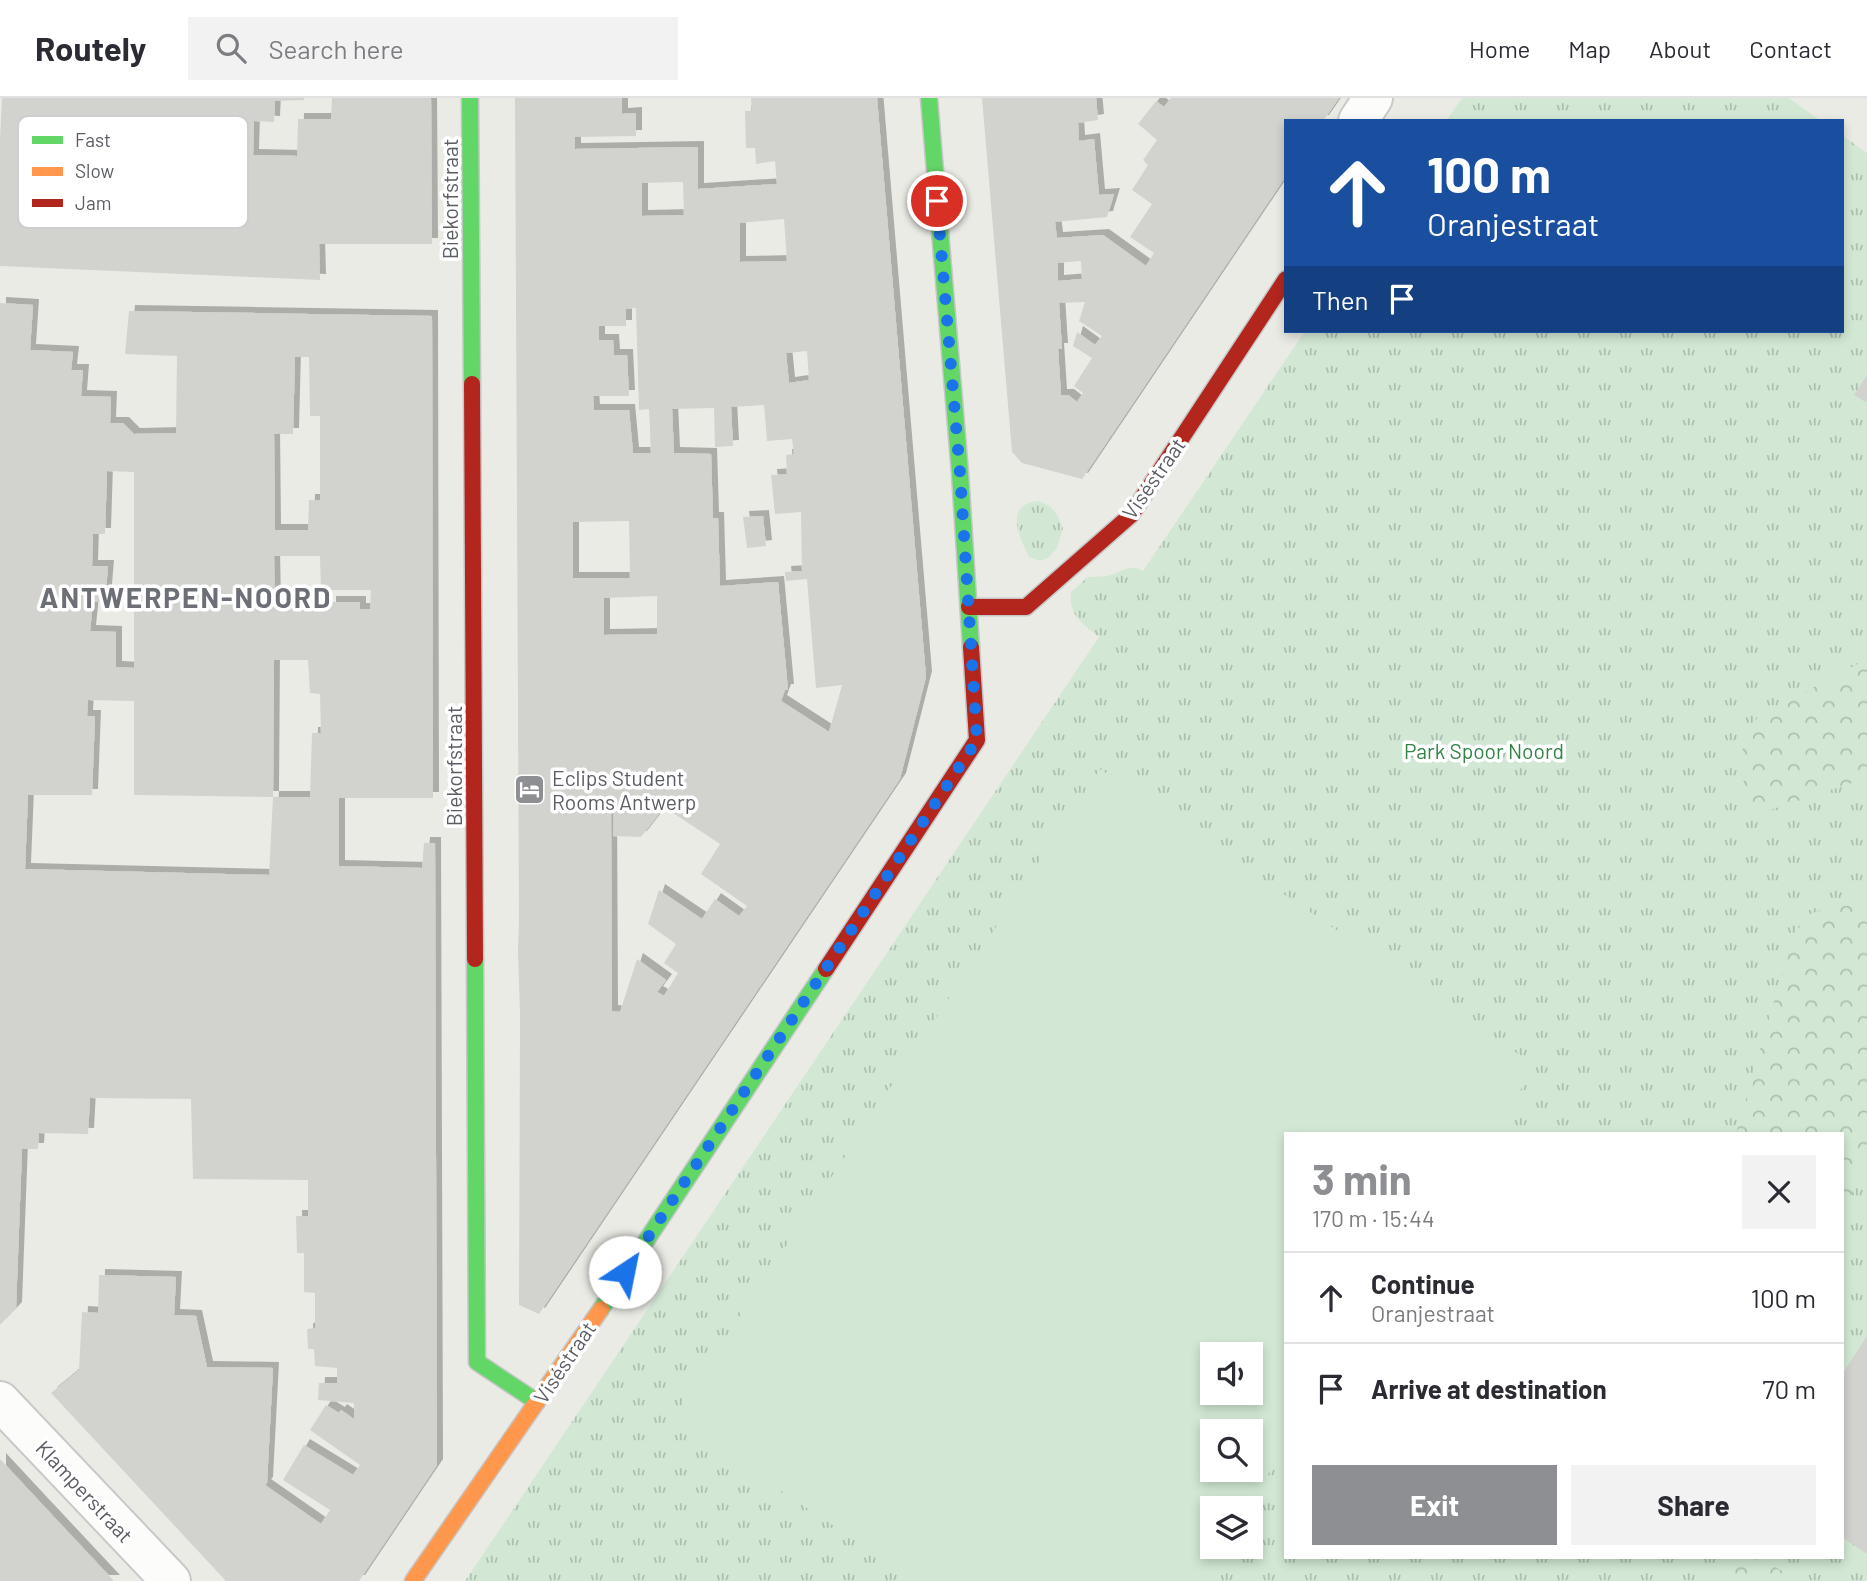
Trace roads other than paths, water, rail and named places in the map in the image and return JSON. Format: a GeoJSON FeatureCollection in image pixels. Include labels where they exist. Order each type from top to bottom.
{"type":"FeatureCollection","features":[{"type":"Feature","properties":{"kind":"street","name":"Biekorfstraat"},"geometry":{"type":"LineString","coordinates":[[470,98],[477,1362],[537,1402]]}},
{"type":"Feature","properties":{"kind":"street","name":"Viséstraat"},"geometry":{"type":"LineString","coordinates":[[413,1581],[537,1402],[977,740],[960,473],[929,98]]}},
{"type":"Feature","properties":{"kind":"street"},"geometry":{"type":"LineString","coordinates":[[1359,119],[1373,98]]}},
{"type":"Feature","properties":{"kind":"street","name":"Viséstraat"},"geometry":{"type":"LineString","coordinates":[[969,607],[1026,607],[1131,514],[1284,282]]}},
{"type":"Feature","properties":{"kind":"street","name":"Klamperstraat"},"geometry":{"type":"LineString","coordinates":[[0,1401],[171,1581]]}},
{"type":"Feature","properties":{"kind":"place","name":"Eclips Student Rooms Antwerp"},"geometry":{"type":"Point","coordinates":[529,789]}},
{"type":"Feature","properties":{"kind":"district","name":"ANTWERPEN-NOORD"},"geometry":{"type":"Point","coordinates":[186,597]}},
{"type":"Feature","properties":{"kind":"park label","name":"Park Spoor Noord"},"geometry":{"type":"Point","coordinates":[1484,750]}}]}
